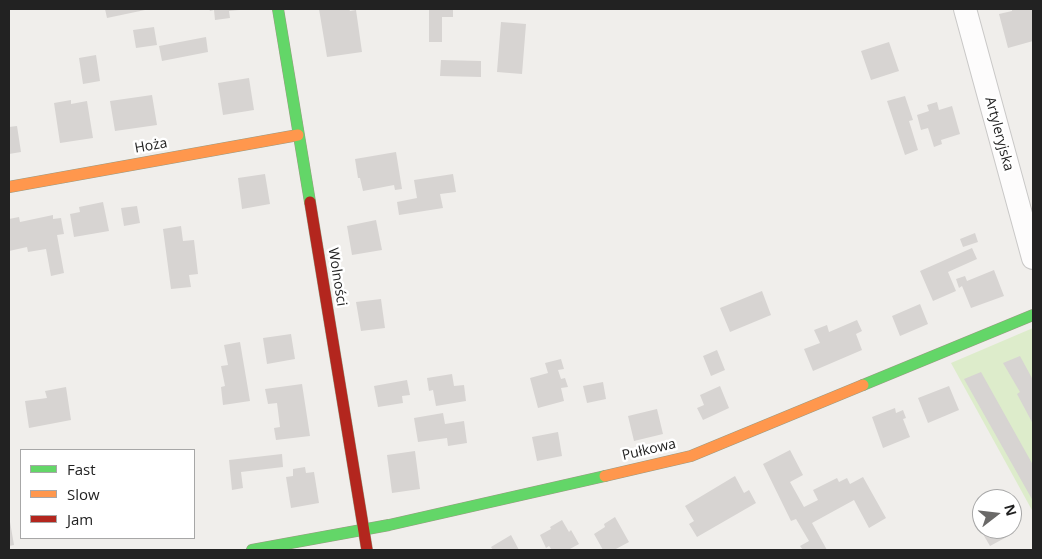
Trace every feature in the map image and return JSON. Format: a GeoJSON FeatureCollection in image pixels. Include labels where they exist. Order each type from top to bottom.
{"type":"FeatureCollection","features":[{"type":"Feature","properties":{"kind":"street","name":"Wolności"},"geometry":{"type":"LineString","coordinates":[[278,9],[366,550]]}},
{"type":"Feature","properties":{"kind":"street","name":"Artyleryjska"},"geometry":{"type":"LineString","coordinates":[[965,9],[1033,258]]}},
{"type":"Feature","properties":{"kind":"street","name":"Hoża"},"geometry":{"type":"LineString","coordinates":[[9,187],[298,134]]}},
{"type":"Feature","properties":{"kind":"street","name":"Pułkowa"},"geometry":{"type":"LineString","coordinates":[[252,550],[363,530],[691,456],[1033,315]]}},
{"type":"Feature","properties":{"kind":"green space"},"geometry":{"type":"Polygon","coordinates":[[[1033,328],[1033,512],[1022,489],[951,363],[1033,328]]]}},
{"type":"Feature","properties":{"kind":"building"},"geometry":{"type":"Polygon","coordinates":[[[105,9],[145,9],[145,10],[107,18],[105,9]]]}},
{"type":"Feature","properties":{"kind":"building"},"geometry":{"type":"Polygon","coordinates":[[[209,9],[239,10],[229,11],[230,18],[215,20],[214,10],[210,11],[209,9]]]}},
{"type":"Feature","properties":{"kind":"building"},"geometry":{"type":"Polygon","coordinates":[[[319,9],[356,10],[362,52],[327,57],[319,9]]]}},
{"type":"Feature","properties":{"kind":"building"},"geometry":{"type":"Polygon","coordinates":[[[429,9],[453,9],[453,17],[442,17],[442,42],[429,42],[429,9]]]}},
{"type":"Feature","properties":{"kind":"building"},"geometry":{"type":"Polygon","coordinates":[[[1012,9],[1033,9],[1033,41],[1008,48],[999,14],[1012,11],[1012,9]]]}},
{"type":"Feature","properties":{"kind":"building"},"geometry":{"type":"Polygon","coordinates":[[[501,22],[526,24],[522,74],[497,72],[501,22]]]}},
{"type":"Feature","properties":{"kind":"building"},"geometry":{"type":"Polygon","coordinates":[[[154,27],[157,45],[136,48],[133,30],[154,27]]]}},
{"type":"Feature","properties":{"kind":"building"},"geometry":{"type":"Polygon","coordinates":[[[206,37],[208,52],[162,61],[159,46],[206,37]]]}},
{"type":"Feature","properties":{"kind":"building"},"geometry":{"type":"Polygon","coordinates":[[[889,42],[899,71],[871,80],[861,51],[889,42]]]}},
{"type":"Feature","properties":{"kind":"building"},"geometry":{"type":"Polygon","coordinates":[[[96,55],[100,81],[83,84],[79,58],[96,55]]]}},
{"type":"Feature","properties":{"kind":"building"},"geometry":{"type":"Polygon","coordinates":[[[441,60],[481,61],[481,77],[440,76],[441,60]]]}},
{"type":"Feature","properties":{"kind":"building"},"geometry":{"type":"Polygon","coordinates":[[[249,78],[254,110],[223,115],[218,83],[249,78]]]}},
{"type":"Feature","properties":{"kind":"building"},"geometry":{"type":"Polygon","coordinates":[[[152,95],[157,125],[115,131],[110,101],[152,95]]]}},
{"type":"Feature","properties":{"kind":"building"},"geometry":{"type":"Polygon","coordinates":[[[905,96],[913,120],[909,121],[918,150],[905,155],[887,101],[905,96]]]}},
{"type":"Feature","properties":{"kind":"building"},"geometry":{"type":"Polygon","coordinates":[[[71,100],[71,104],[87,101],[93,138],[60,143],[54,103],[71,100]]]}},
{"type":"Feature","properties":{"kind":"building"},"geometry":{"type":"Polygon","coordinates":[[[937,102],[939,110],[952,106],[960,134],[941,140],[942,144],[934,147],[928,128],[921,130],[917,115],[929,111],[927,105],[937,102]]]}},
{"type":"Feature","properties":{"kind":"building"},"geometry":{"type":"Polygon","coordinates":[[[17,126],[21,152],[9,154],[9,127],[17,126]]]}},
{"type":"Feature","properties":{"kind":"building"},"geometry":{"type":"Polygon","coordinates":[[[396,152],[402,189],[395,190],[394,185],[363,191],[360,178],[358,178],[355,159],[396,152]]]}},
{"type":"Feature","properties":{"kind":"building"},"geometry":{"type":"Polygon","coordinates":[[[265,174],[270,204],[242,209],[238,178],[265,174]]]}},
{"type":"Feature","properties":{"kind":"building"},"geometry":{"type":"Polygon","coordinates":[[[453,174],[456,192],[440,194],[443,208],[399,215],[397,202],[417,198],[414,180],[453,174]]]}},
{"type":"Feature","properties":{"kind":"building"},"geometry":{"type":"Polygon","coordinates":[[[103,202],[109,231],[74,237],[70,214],[80,212],[79,207],[103,202]]]}},
{"type":"Feature","properties":{"kind":"building"},"geometry":{"type":"Polygon","coordinates":[[[137,206],[140,223],[124,226],[121,208],[137,206]]]}},
{"type":"Feature","properties":{"kind":"building"},"geometry":{"type":"Polygon","coordinates":[[[53,215],[53,219],[61,218],[64,234],[57,235],[64,273],[51,276],[46,249],[28,252],[27,247],[9,251],[9,219],[19,217],[20,222],[53,215]]]}},
{"type":"Feature","properties":{"kind":"building"},"geometry":{"type":"Polygon","coordinates":[[[376,220],[382,250],[352,255],[347,226],[376,220]]]}},
{"type":"Feature","properties":{"kind":"building"},"geometry":{"type":"Polygon","coordinates":[[[181,226],[183,241],[194,240],[198,274],[189,275],[191,287],[171,289],[163,229],[181,226]]]}},
{"type":"Feature","properties":{"kind":"building"},"geometry":{"type":"Polygon","coordinates":[[[975,233],[978,242],[963,247],[960,239],[975,233]]]}},
{"type":"Feature","properties":{"kind":"building"},"geometry":{"type":"Polygon","coordinates":[[[972,248],[977,259],[948,272],[956,291],[933,301],[920,271],[972,248]]]}},
{"type":"Feature","properties":{"kind":"building"},"geometry":{"type":"Polygon","coordinates":[[[994,270],[1004,296],[971,308],[962,286],[959,288],[956,279],[965,276],[967,281],[994,270]]]}},
{"type":"Feature","properties":{"kind":"building"},"geometry":{"type":"Polygon","coordinates":[[[762,291],[771,315],[730,332],[720,308],[762,291]]]}},
{"type":"Feature","properties":{"kind":"building"},"geometry":{"type":"Polygon","coordinates":[[[381,299],[385,328],[361,331],[356,302],[381,299]]]}},
{"type":"Feature","properties":{"kind":"building"},"geometry":{"type":"Polygon","coordinates":[[[920,304],[928,324],[900,336],[892,316],[920,304]]]}},
{"type":"Feature","properties":{"kind":"building"},"geometry":{"type":"Polygon","coordinates":[[[857,320],[862,331],[856,334],[862,350],[813,371],[804,349],[820,343],[814,330],[827,325],[829,332],[857,320]]]}},
{"type":"Feature","properties":{"kind":"building"},"geometry":{"type":"Polygon","coordinates":[[[291,334],[295,359],[267,364],[263,338],[291,334]]]}},
{"type":"Feature","properties":{"kind":"building"},"geometry":{"type":"Polygon","coordinates":[[[240,342],[250,401],[223,405],[221,387],[225,386],[221,366],[228,365],[224,345],[240,342]]]}},
{"type":"Feature","properties":{"kind":"building"},"geometry":{"type":"Polygon","coordinates":[[[717,350],[725,370],[711,376],[703,356],[717,350]]]}},
{"type":"Feature","properties":{"kind":"building"},"geometry":{"type":"Polygon","coordinates":[[[1020,356],[1033,380],[1033,424],[1017,394],[1020,392],[1003,363],[1020,356]]]}},
{"type":"Feature","properties":{"kind":"building"},"geometry":{"type":"Polygon","coordinates":[[[561,359],[564,369],[558,370],[561,379],[565,378],[568,387],[561,388],[564,401],[538,408],[530,378],[548,373],[545,363],[561,359]]]}},
{"type":"Feature","properties":{"kind":"building"},"geometry":{"type":"Polygon","coordinates":[[[981,372],[1033,465],[1033,501],[964,379],[981,372]]]}},
{"type":"Feature","properties":{"kind":"building"},"geometry":{"type":"Polygon","coordinates":[[[452,374],[454,386],[464,385],[466,401],[436,406],[433,390],[429,391],[427,378],[452,374]]]}},
{"type":"Feature","properties":{"kind":"building"},"geometry":{"type":"Polygon","coordinates":[[[407,380],[410,395],[402,396],[403,403],[378,407],[374,386],[407,380]]]}},
{"type":"Feature","properties":{"kind":"building"},"geometry":{"type":"Polygon","coordinates":[[[603,382],[606,399],[587,403],[583,386],[603,382]]]}},
{"type":"Feature","properties":{"kind":"building"},"geometry":{"type":"Polygon","coordinates":[[[302,384],[310,436],[276,440],[274,428],[280,427],[277,403],[268,404],[265,389],[302,384]]]}},
{"type":"Feature","properties":{"kind":"building"},"geometry":{"type":"Polygon","coordinates":[[[720,386],[729,408],[703,420],[697,408],[704,405],[700,395],[720,386]]]}},
{"type":"Feature","properties":{"kind":"building"},"geometry":{"type":"Polygon","coordinates":[[[949,386],[959,410],[928,423],[918,398],[949,386]]]}},
{"type":"Feature","properties":{"kind":"building"},"geometry":{"type":"Polygon","coordinates":[[[66,387],[71,420],[29,428],[25,401],[47,398],[45,391],[66,387]]]}},
{"type":"Feature","properties":{"kind":"building"},"geometry":{"type":"Polygon","coordinates":[[[895,408],[896,413],[903,410],[906,418],[903,419],[910,437],[883,448],[872,417],[895,408]]]}},
{"type":"Feature","properties":{"kind":"building"},"geometry":{"type":"Polygon","coordinates":[[[657,409],[663,434],[634,441],[628,416],[657,409]]]}},
{"type":"Feature","properties":{"kind":"building"},"geometry":{"type":"Polygon","coordinates":[[[443,413],[445,424],[464,421],[467,443],[448,446],[447,438],[418,442],[414,418],[443,413]]]}},
{"type":"Feature","properties":{"kind":"building"},"geometry":{"type":"Polygon","coordinates":[[[558,432],[562,456],[537,461],[532,437],[558,432]]]}},
{"type":"Feature","properties":{"kind":"building"},"geometry":{"type":"Polygon","coordinates":[[[790,450],[803,475],[790,482],[804,507],[818,500],[813,490],[837,478],[839,482],[847,478],[850,484],[863,477],[886,518],[869,528],[854,500],[812,523],[827,550],[803,550],[800,546],[809,541],[796,519],[791,521],[763,464],[790,450]]]}},
{"type":"Feature","properties":{"kind":"building"},"geometry":{"type":"Polygon","coordinates":[[[415,451],[420,489],[392,493],[387,455],[415,451]]]}},
{"type":"Feature","properties":{"kind":"building"},"geometry":{"type":"Polygon","coordinates":[[[282,454],[283,467],[241,472],[243,488],[232,490],[229,460],[282,454]]]}},
{"type":"Feature","properties":{"kind":"building"},"geometry":{"type":"Polygon","coordinates":[[[305,467],[306,473],[314,472],[319,503],[291,508],[286,477],[293,476],[293,469],[305,467]]]}},
{"type":"Feature","properties":{"kind":"building"},"geometry":{"type":"Polygon","coordinates":[[[735,476],[744,493],[749,490],[756,503],[697,537],[689,524],[694,521],[685,506],[735,476]]]}},
{"type":"Feature","properties":{"kind":"building"},"geometry":{"type":"Polygon","coordinates":[[[9,516],[14,545],[9,546],[9,516]]]}},
{"type":"Feature","properties":{"kind":"building"},"geometry":{"type":"Polygon","coordinates":[[[615,517],[629,542],[614,550],[603,550],[594,534],[615,517]]]}},
{"type":"Feature","properties":{"kind":"building"},"geometry":{"type":"Polygon","coordinates":[[[562,520],[569,532],[571,530],[579,544],[568,550],[552,550],[549,546],[546,548],[540,535],[562,520]]]}},
{"type":"Feature","properties":{"kind":"building"},"geometry":{"type":"Polygon","coordinates":[[[511,535],[519,550],[493,550],[491,547],[511,535]]]}},
{"type":"Feature","properties":{"kind":"building"},"geometry":{"type":"Polygon","coordinates":[[[986,539],[1003,539],[990,546],[986,539]]]}},
{"type":"Feature","properties":{"kind":"traffic: fast"},"geometry":{"type":"LineString","coordinates":[[278,9],[310,202]]}},
{"type":"Feature","properties":{"kind":"traffic: fast"},"geometry":{"type":"LineString","coordinates":[[863,385],[1033,315]]}},
{"type":"Feature","properties":{"kind":"traffic: fast"},"geometry":{"type":"LineString","coordinates":[[252,550],[389,525],[605,476]]}},
{"type":"Feature","properties":{"kind":"traffic: slow"},"geometry":{"type":"LineString","coordinates":[[9,187],[298,135]]}},
{"type":"Feature","properties":{"kind":"traffic: slow"},"geometry":{"type":"LineString","coordinates":[[605,476],[691,456],[863,385]]}},
{"type":"Feature","properties":{"kind":"traffic: jam"},"geometry":{"type":"LineString","coordinates":[[310,202],[367,550]]}}]}
